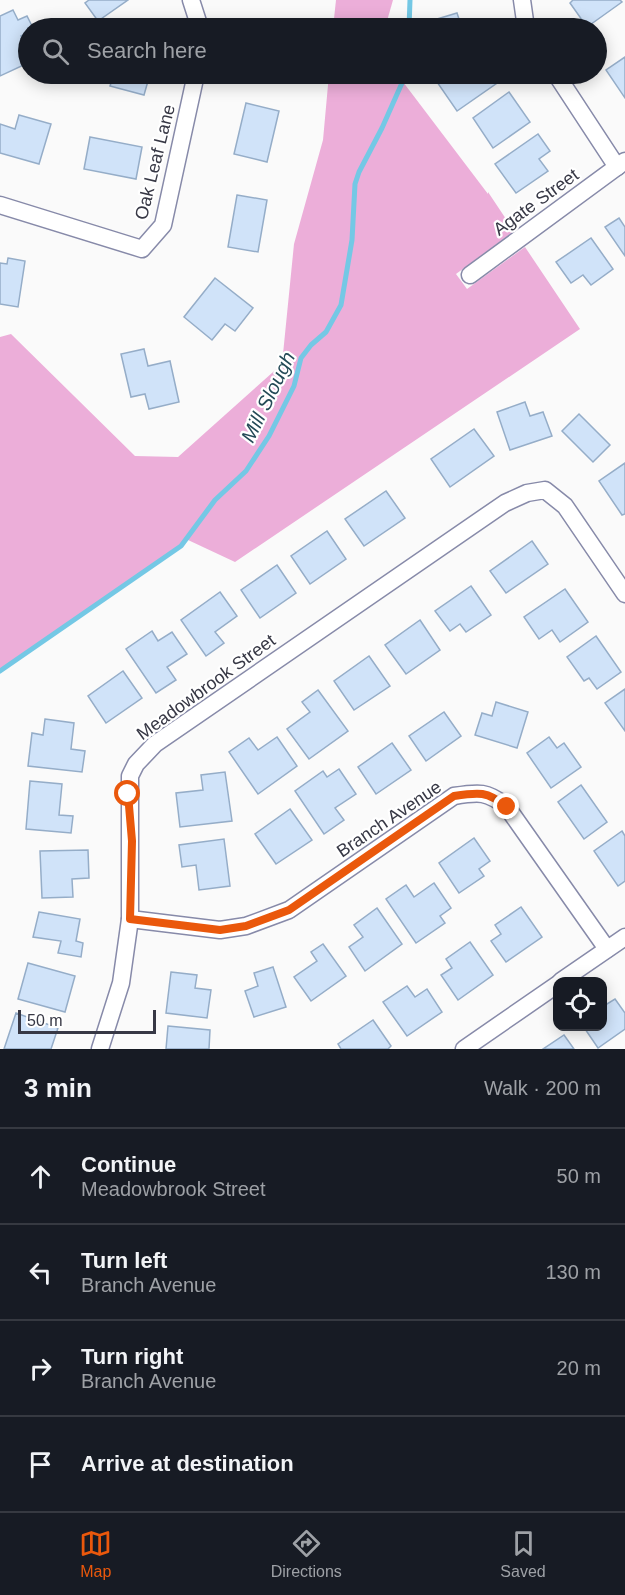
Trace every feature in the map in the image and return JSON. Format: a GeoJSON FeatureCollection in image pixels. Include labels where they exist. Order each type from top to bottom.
{"type":"FeatureCollection","features":[{"type":"Feature","properties":{"kind":"street"},"geometry":{"type":"LineString","coordinates":[[191,0],[197,18]]}},
{"type":"Feature","properties":{"kind":"street"},"geometry":{"type":"LineString","coordinates":[[522,0],[525,18]]}},
{"type":"Feature","properties":{"kind":"street","name":"Oak Leaf Lane"},"geometry":{"type":"LineString","coordinates":[[0,205],[142,249],[163,225],[194,84]]}},
{"type":"Feature","properties":{"kind":"street"},"geometry":{"type":"LineString","coordinates":[[563,84],[621,164]]}},
{"type":"Feature","properties":{"kind":"street","name":"Agate Street"},"geometry":{"type":"LineString","coordinates":[[470,275],[621,164]]}},
{"type":"Feature","properties":{"kind":"street","name":"Meadowbrook Street"},"geometry":{"type":"LineString","coordinates":[[100,1049],[122,982],[130,919],[132,841],[128,794],[130,776],[136,764],[155,744],[505,503],[527,493],[545,490],[565,506],[625,594]]}},
{"type":"Feature","properties":{"kind":"street","name":"Branch Avenue"},"geometry":{"type":"LineString","coordinates":[[130,919],[220,930],[257,922],[289,910],[454,796],[474,793],[492,795],[507,807],[607,950]]}},
{"type":"Feature","properties":{"kind":"street"},"geometry":{"type":"LineString","coordinates":[[567,977],[625,937]]}},
{"type":"Feature","properties":{"kind":"street"},"geometry":{"type":"LineString","coordinates":[[464,1049],[553,987]]}},
{"type":"Feature","properties":{"kind":"shaded area"},"geometry":{"type":"Polygon","coordinates":[[[336,0],[393,0],[388,18],[334,18],[336,0]]]}},
{"type":"Feature","properties":{"kind":"shaded area"},"geometry":{"type":"Polygon","coordinates":[[[328,84],[405,84],[488,194],[488,192],[514,231],[456,274],[467,289],[525,247],[580,329],[235,562],[188,540],[0,669],[0,337],[11,334],[135,456],[178,457],[282,364],[294,244],[323,140],[328,84]]]}},
{"type":"Feature","properties":{"kind":"building"},"geometry":{"type":"Polygon","coordinates":[[[89,0],[128,0],[102,18],[96,18],[85,3],[89,0]]]}},
{"type":"Feature","properties":{"kind":"building"},"geometry":{"type":"Polygon","coordinates":[[[573,0],[620,0],[622,2],[600,18],[581,18],[570,3],[573,0]]]}},
{"type":"Feature","properties":{"kind":"building"},"geometry":{"type":"Polygon","coordinates":[[[13,10],[18,20],[18,68],[0,76],[0,16],[13,10]]]}},
{"type":"Feature","properties":{"kind":"building"},"geometry":{"type":"Polygon","coordinates":[[[457,13],[459,18],[440,18],[457,13]]]}},
{"type":"Feature","properties":{"kind":"building"},"geometry":{"type":"Polygon","coordinates":[[[625,57],[625,98],[607,71],[625,57]]]}},
{"type":"Feature","properties":{"kind":"building"},"geometry":{"type":"Polygon","coordinates":[[[111,84],[147,84],[144,95],[110,86],[111,84]]]}},
{"type":"Feature","properties":{"kind":"building"},"geometry":{"type":"Polygon","coordinates":[[[438,84],[496,84],[457,111],[438,84]]]}},
{"type":"Feature","properties":{"kind":"building"},"geometry":{"type":"Polygon","coordinates":[[[509,92],[530,122],[493,148],[473,118],[509,92]]]}},
{"type":"Feature","properties":{"kind":"building"},"geometry":{"type":"Polygon","coordinates":[[[246,103],[279,111],[267,162],[234,154],[246,103]]]}},
{"type":"Feature","properties":{"kind":"building"},"geometry":{"type":"Polygon","coordinates":[[[19,115],[51,124],[39,164],[0,153],[0,124],[15,129],[19,115]]]}},
{"type":"Feature","properties":{"kind":"building"},"geometry":{"type":"Polygon","coordinates":[[[538,134],[550,151],[539,159],[548,171],[516,193],[495,164],[538,134]]]}},
{"type":"Feature","properties":{"kind":"building"},"geometry":{"type":"Polygon","coordinates":[[[90,137],[142,147],[136,179],[84,169],[90,137]]]}},
{"type":"Feature","properties":{"kind":"building"},"geometry":{"type":"Polygon","coordinates":[[[237,195],[267,200],[258,252],[228,247],[237,195]]]}},
{"type":"Feature","properties":{"kind":"building"},"geometry":{"type":"Polygon","coordinates":[[[619,218],[625,227],[625,256],[605,227],[619,218]]]}},
{"type":"Feature","properties":{"kind":"building"},"geometry":{"type":"Polygon","coordinates":[[[591,238],[613,269],[591,285],[583,275],[571,283],[556,262],[591,238]]]}},
{"type":"Feature","properties":{"kind":"building"},"geometry":{"type":"Polygon","coordinates":[[[8,258],[25,261],[18,307],[0,304],[0,263],[7,264],[8,258]]]}},
{"type":"Feature","properties":{"kind":"building"},"geometry":{"type":"Polygon","coordinates":[[[215,278],[253,308],[235,331],[225,324],[212,340],[184,317],[215,278]]]}},
{"type":"Feature","properties":{"kind":"building"},"geometry":{"type":"Polygon","coordinates":[[[144,349],[148,366],[170,361],[179,402],[149,409],[145,394],[131,397],[121,354],[144,349]]]}},
{"type":"Feature","properties":{"kind":"building"},"geometry":{"type":"Polygon","coordinates":[[[525,402],[530,416],[543,412],[552,436],[510,450],[497,412],[525,402]]]}},
{"type":"Feature","properties":{"kind":"building"},"geometry":{"type":"Polygon","coordinates":[[[579,414],[610,445],[593,462],[562,431],[579,414]]]}},
{"type":"Feature","properties":{"kind":"building"},"geometry":{"type":"Polygon","coordinates":[[[474,429],[494,456],[450,487],[431,459],[474,429]]]}},
{"type":"Feature","properties":{"kind":"building"},"geometry":{"type":"Polygon","coordinates":[[[625,463],[625,514],[622,515],[599,481],[625,463]]]}},
{"type":"Feature","properties":{"kind":"building"},"geometry":{"type":"Polygon","coordinates":[[[386,491],[405,518],[364,546],[345,519],[386,491]]]}},
{"type":"Feature","properties":{"kind":"building"},"geometry":{"type":"Polygon","coordinates":[[[327,531],[346,559],[310,584],[291,556],[327,531]]]}},
{"type":"Feature","properties":{"kind":"building"},"geometry":{"type":"Polygon","coordinates":[[[532,541],[548,564],[506,593],[490,571],[532,541]]]}},
{"type":"Feature","properties":{"kind":"building"},"geometry":{"type":"Polygon","coordinates":[[[277,565],[296,593],[260,618],[241,590],[277,565]]]}},
{"type":"Feature","properties":{"kind":"building"},"geometry":{"type":"Polygon","coordinates":[[[471,586],[491,615],[466,632],[460,624],[450,631],[435,611],[471,586]]]}},
{"type":"Feature","properties":{"kind":"building"},"geometry":{"type":"Polygon","coordinates":[[[565,589],[588,622],[560,642],[552,630],[539,639],[524,617],[565,589]]]}},
{"type":"Feature","properties":{"kind":"building"},"geometry":{"type":"Polygon","coordinates":[[[220,592],[237,616],[215,632],[224,643],[206,656],[181,620],[220,592]]]}},
{"type":"Feature","properties":{"kind":"building"},"geometry":{"type":"Polygon","coordinates":[[[420,620],[440,650],[406,674],[385,645],[420,620]]]}},
{"type":"Feature","properties":{"kind":"building"},"geometry":{"type":"Polygon","coordinates":[[[152,631],[158,641],[172,632],[187,654],[167,667],[176,680],[156,693],[126,649],[152,631]]]}},
{"type":"Feature","properties":{"kind":"building"},"geometry":{"type":"Polygon","coordinates":[[[596,636],[621,672],[597,689],[589,678],[584,681],[567,657],[596,636]]]}},
{"type":"Feature","properties":{"kind":"building"},"geometry":{"type":"Polygon","coordinates":[[[369,656],[390,686],[354,710],[334,681],[369,656]]]}},
{"type":"Feature","properties":{"kind":"building"},"geometry":{"type":"Polygon","coordinates":[[[123,671],[142,698],[106,723],[88,696],[123,671]]]}},
{"type":"Feature","properties":{"kind":"building"},"geometry":{"type":"Polygon","coordinates":[[[625,689],[625,731],[605,703],[625,689]]]}},
{"type":"Feature","properties":{"kind":"building"},"geometry":{"type":"Polygon","coordinates":[[[318,690],[348,731],[309,759],[287,729],[310,712],[302,702],[318,690]]]}},
{"type":"Feature","properties":{"kind":"building"},"geometry":{"type":"Polygon","coordinates":[[[496,702],[528,712],[517,748],[475,735],[482,713],[492,716],[496,702]]]}},
{"type":"Feature","properties":{"kind":"building"},"geometry":{"type":"Polygon","coordinates":[[[444,712],[461,736],[426,761],[409,736],[444,712]]]}},
{"type":"Feature","properties":{"kind":"building"},"geometry":{"type":"Polygon","coordinates":[[[45,719],[74,723],[71,749],[85,751],[82,772],[28,766],[32,733],[43,735],[45,719]]]}},
{"type":"Feature","properties":{"kind":"building"},"geometry":{"type":"Polygon","coordinates":[[[277,737],[297,766],[258,794],[229,752],[249,738],[258,750],[277,737]]]}},
{"type":"Feature","properties":{"kind":"building"},"geometry":{"type":"Polygon","coordinates":[[[549,737],[557,748],[564,743],[581,767],[551,788],[527,753],[549,737]]]}},
{"type":"Feature","properties":{"kind":"building"},"geometry":{"type":"Polygon","coordinates":[[[392,743],[411,770],[376,794],[358,767],[392,743]]]}},
{"type":"Feature","properties":{"kind":"building"},"geometry":{"type":"Polygon","coordinates":[[[339,769],[356,794],[335,808],[344,820],[324,834],[295,791],[323,771],[327,777],[339,769]]]}},
{"type":"Feature","properties":{"kind":"building"},"geometry":{"type":"Polygon","coordinates":[[[225,772],[232,821],[180,827],[176,793],[203,790],[201,775],[225,772]]]}},
{"type":"Feature","properties":{"kind":"building"},"geometry":{"type":"Polygon","coordinates":[[[30,781],[62,784],[59,815],[73,816],[71,833],[26,829],[30,781]]]}},
{"type":"Feature","properties":{"kind":"building"},"geometry":{"type":"Polygon","coordinates":[[[581,785],[607,822],[584,839],[558,802],[581,785]]]}},
{"type":"Feature","properties":{"kind":"building"},"geometry":{"type":"Polygon","coordinates":[[[290,809],[312,840],[276,864],[255,834],[290,809]]]}},
{"type":"Feature","properties":{"kind":"building"},"geometry":{"type":"Polygon","coordinates":[[[622,831],[625,836],[625,881],[618,886],[594,851],[622,831]]]}},
{"type":"Feature","properties":{"kind":"building"},"geometry":{"type":"Polygon","coordinates":[[[474,838],[490,861],[479,869],[484,876],[459,893],[439,863],[474,838]]]}},
{"type":"Feature","properties":{"kind":"building"},"geometry":{"type":"Polygon","coordinates":[[[224,839],[230,886],[199,890],[196,865],[182,867],[179,845],[224,839]]]}},
{"type":"Feature","properties":{"kind":"building"},"geometry":{"type":"Polygon","coordinates":[[[88,850],[89,878],[72,879],[73,897],[42,898],[40,851],[88,850]]]}},
{"type":"Feature","properties":{"kind":"building"},"geometry":{"type":"Polygon","coordinates":[[[434,883],[451,908],[440,916],[445,923],[416,943],[386,899],[406,885],[414,897],[434,883]]]}},
{"type":"Feature","properties":{"kind":"building"},"geometry":{"type":"Polygon","coordinates":[[[521,907],[542,937],[506,962],[491,941],[501,934],[495,925],[521,907]]]}},
{"type":"Feature","properties":{"kind":"building"},"geometry":{"type":"Polygon","coordinates":[[[377,908],[402,944],[365,971],[349,947],[363,937],[354,925],[377,908]]]}},
{"type":"Feature","properties":{"kind":"building"},"geometry":{"type":"Polygon","coordinates":[[[39,912],[80,919],[76,941],[83,943],[81,957],[58,953],[61,941],[33,937],[39,912]]]}},
{"type":"Feature","properties":{"kind":"building"},"geometry":{"type":"Polygon","coordinates":[[[470,942],[493,975],[458,1000],[441,975],[452,968],[446,959],[470,942]]]}},
{"type":"Feature","properties":{"kind":"building"},"geometry":{"type":"Polygon","coordinates":[[[323,944],[346,976],[311,1001],[294,977],[317,961],[311,952],[323,944]]]}},
{"type":"Feature","properties":{"kind":"building"},"geometry":{"type":"Polygon","coordinates":[[[28,963],[75,976],[65,1012],[18,999],[28,963]]]}},
{"type":"Feature","properties":{"kind":"building"},"geometry":{"type":"Polygon","coordinates":[[[273,967],[286,1007],[254,1017],[245,991],[258,986],[254,973],[273,967]]]}},
{"type":"Feature","properties":{"kind":"building"},"geometry":{"type":"Polygon","coordinates":[[[171,972],[197,975],[195,988],[211,990],[207,1018],[166,1013],[171,972]]]}},
{"type":"Feature","properties":{"kind":"building"},"geometry":{"type":"Polygon","coordinates":[[[407,986],[415,997],[427,989],[442,1012],[407,1036],[383,1002],[407,986]]]}},
{"type":"Feature","properties":{"kind":"building"},"geometry":{"type":"Polygon","coordinates":[[[615,999],[625,1013],[625,1029],[598,1048],[586,1031],[607,1031],[607,1004],[615,999]]]}},
{"type":"Feature","properties":{"kind":"building"},"geometry":{"type":"Polygon","coordinates":[[[16,1013],[58,1028],[51,1049],[4,1049],[16,1013]]]}},
{"type":"Feature","properties":{"kind":"building"},"geometry":{"type":"Polygon","coordinates":[[[373,1020],[391,1046],[388,1049],[341,1049],[338,1044],[373,1020]]]}},
{"type":"Feature","properties":{"kind":"building"},"geometry":{"type":"Polygon","coordinates":[[[168,1026],[210,1030],[209,1049],[166,1049],[168,1026]]]}},
{"type":"Feature","properties":{"kind":"building"},"geometry":{"type":"Polygon","coordinates":[[[564,1035],[574,1049],[543,1049],[564,1035]]]}},
{"type":"Feature","properties":{"kind":"waterway","name":"Mill Slough"},"geometry":{"type":"LineString","coordinates":[[409,18],[410,0]]}},
{"type":"Feature","properties":{"kind":"waterway","name":"Mill Slough"},"geometry":{"type":"LineString","coordinates":[[0,671],[181,546],[215,500],[246,471],[269,436],[294,386],[301,358],[311,345],[326,332],[341,305],[352,240],[355,184],[402,84]]}},
{"type":"Feature","properties":{"kind":"route"},"geometry":{"type":"LineString","coordinates":[[128,794],[132,841],[130,919],[220,930],[246,926],[289,910],[454,796],[474,793],[492,795],[507,807]]}}]}
